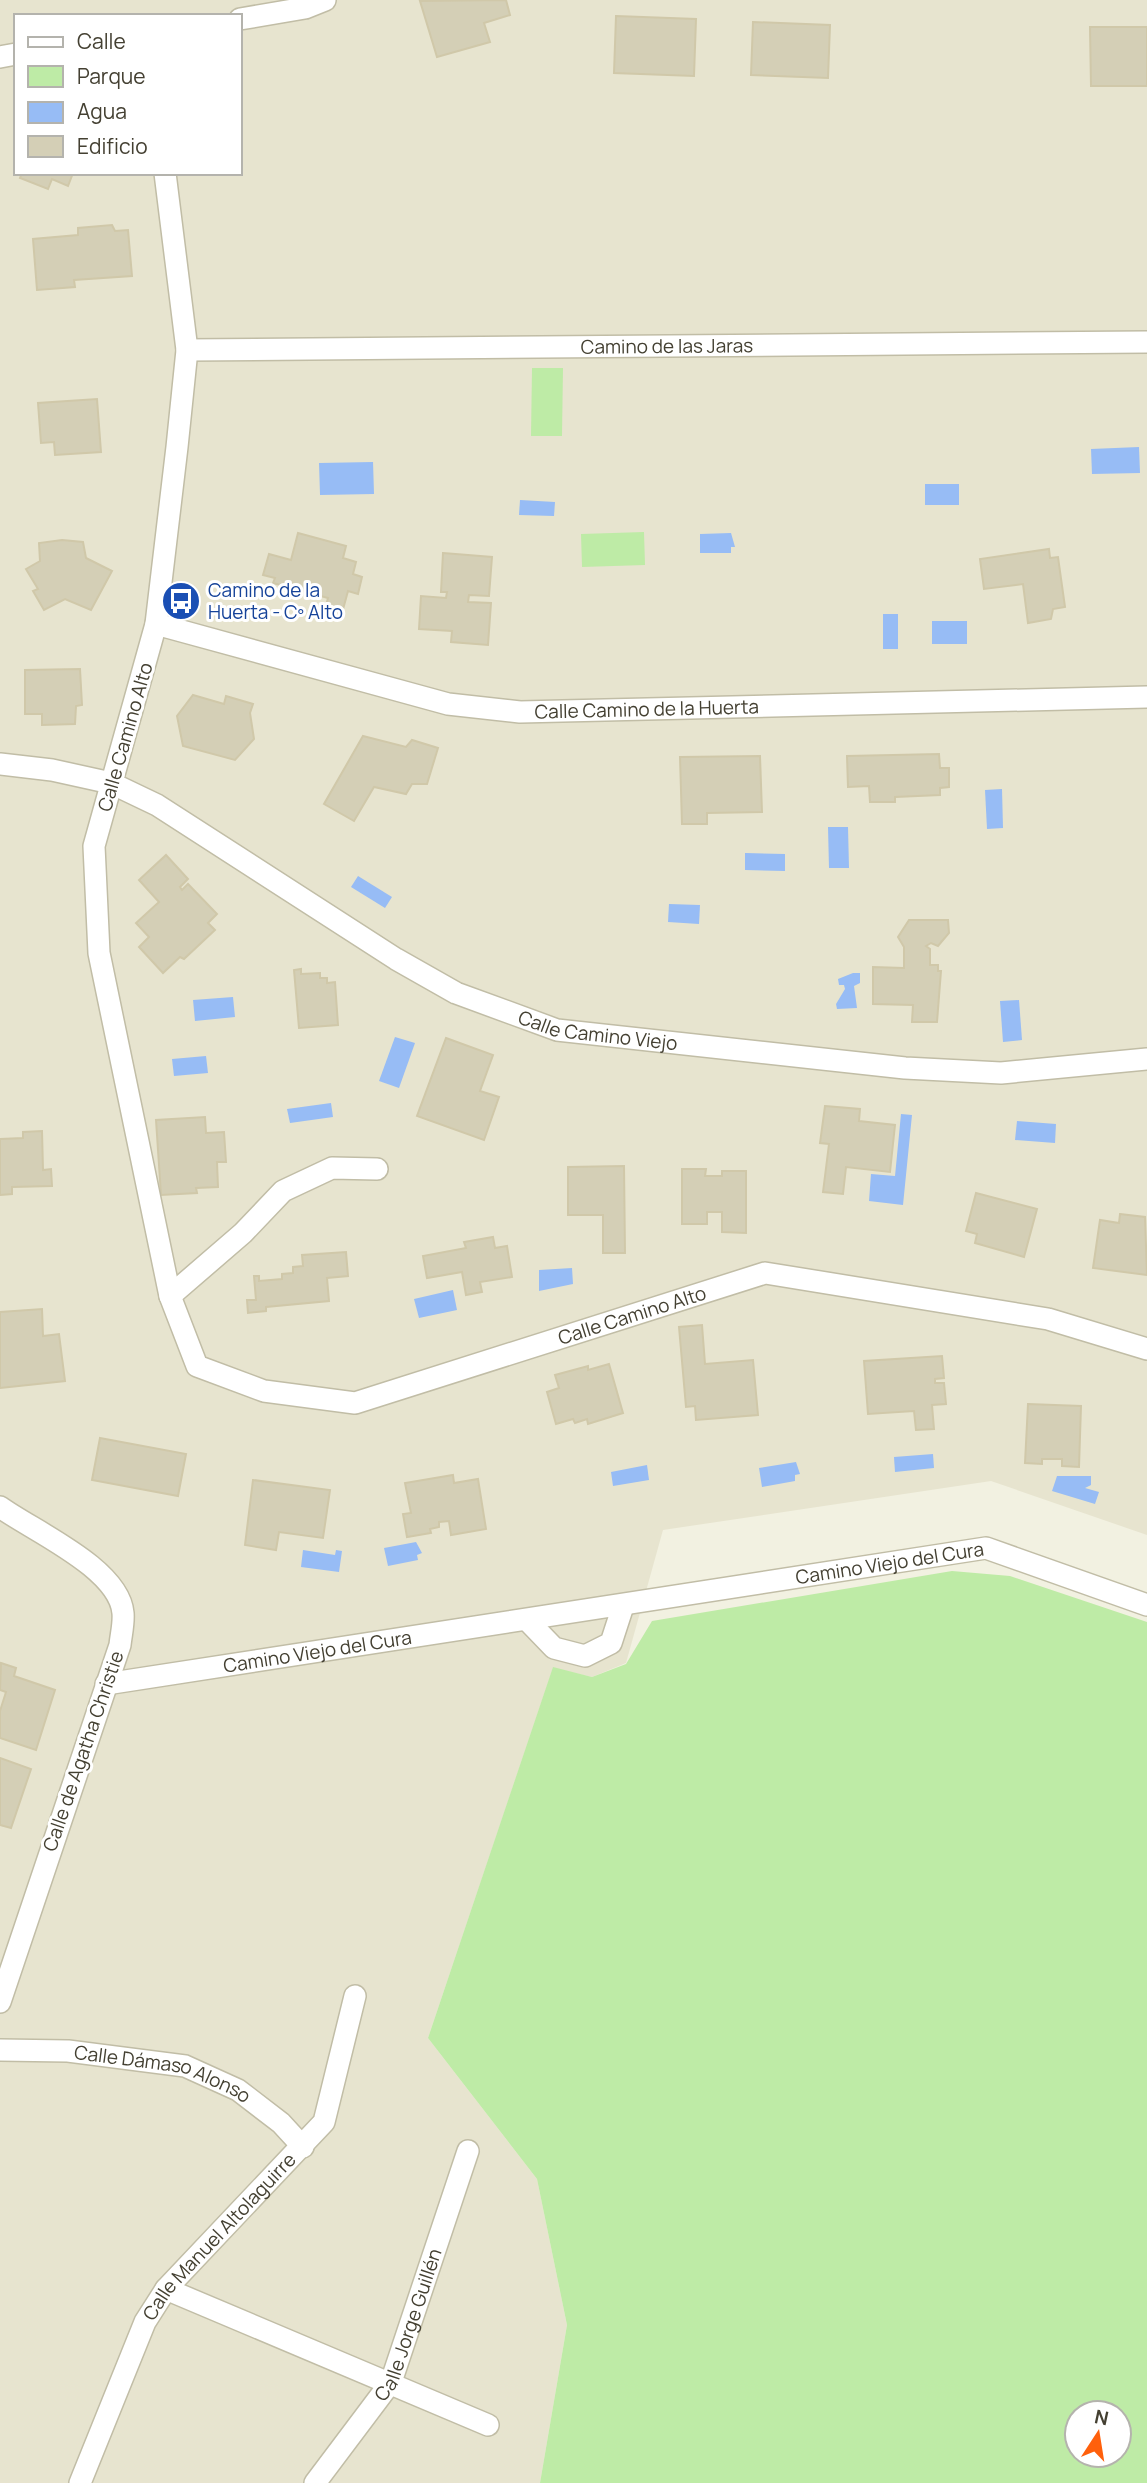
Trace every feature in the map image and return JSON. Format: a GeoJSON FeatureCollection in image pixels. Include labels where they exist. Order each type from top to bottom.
{"type":"FeatureCollection","features":[{"type":"Feature","properties":{"kind":"street"},"geometry":{"type":"LineString","coordinates":[[242,19],[305,8],[325,0]]}},
{"type":"Feature","properties":{"kind":"street","name":"Calle Camino Alto"},"geometry":{"type":"LineString","coordinates":[[165,175],[187,350],[156,624],[94,846],[99,953],[170,1296],[198,1367],[264,1391],[355,1403],[765,1273],[1048,1319],[1147,1349]]}},
{"type":"Feature","properties":{"kind":"street","name":"Camino de las Jaras"},"geometry":{"type":"LineString","coordinates":[[187,350],[1147,342]]}},
{"type":"Feature","properties":{"kind":"street","name":"Calle Camino de la Huerta"},"geometry":{"type":"LineString","coordinates":[[156,624],[448,704],[520,712],[1147,697]]}},
{"type":"Feature","properties":{"kind":"street","name":"Calle Camino Viejo"},"geometry":{"type":"LineString","coordinates":[[0,764],[52,770],[111,783],[157,806],[396,959],[456,993],[557,1030],[905,1068],[1001,1073],[1147,1059]]}},
{"type":"Feature","properties":{"kind":"street"},"geometry":{"type":"LineString","coordinates":[[170,1296],[243,1233],[283,1191],[332,1168],[377,1169]]}},
{"type":"Feature","properties":{"kind":"street","name":"Calle de Agatha Christie"},"geometry":{"type":"LineString","coordinates":[[0,2001],[120,1645],[123,1613],[113,1586],[55,1538],[1,1509]]}},
{"type":"Feature","properties":{"kind":"street","name":"Camino Viejo del Cura"},"geometry":{"type":"LineString","coordinates":[[106,1684],[986,1548],[1147,1605]]}},
{"type":"Feature","properties":{"kind":"street"},"geometry":{"type":"LineString","coordinates":[[527,1620],[554,1648],[585,1656],[611,1643],[623,1605]]}},
{"type":"Feature","properties":{"kind":"street","name":"Calle Manuel Altolaguirre"},"geometry":{"type":"LineString","coordinates":[[80,2483],[145,2322],[166,2289],[324,2122],[355,1996]]}},
{"type":"Feature","properties":{"kind":"street","name":"Calle Dámaso Alonso"},"geometry":{"type":"LineString","coordinates":[[0,2050],[68,2051],[185,2066],[239,2091],[281,2123],[303,2147]]}},
{"type":"Feature","properties":{"kind":"street","name":"Calle Jorge Guillén"},"geometry":{"type":"LineString","coordinates":[[315,2483],[391,2382],[468,2151]]}},
{"type":"Feature","properties":{"kind":"street"},"geometry":{"type":"LineString","coordinates":[[166,2289],[488,2425]]}},
{"type":"Feature","properties":{"kind":"shaded area"},"geometry":{"type":"Polygon","coordinates":[[[0,0],[1147,0],[1147,1535],[991,1481],[663,1530],[626,1663],[592,1677],[553,1668],[428,2038],[537,2179],[567,2325],[540,2483],[0,2483],[0,0]]]}},
{"type":"Feature","properties":{"kind":"green space"},"geometry":{"type":"Polygon","coordinates":[[[532,368],[563,368],[562,436],[531,436],[532,368]]]}},
{"type":"Feature","properties":{"kind":"green space"},"geometry":{"type":"Polygon","coordinates":[[[644,532],[645,565],[582,567],[581,534],[644,532]]]}},
{"type":"Feature","properties":{"kind":"green space"},"geometry":{"type":"Polygon","coordinates":[[[952,1571],[1010,1576],[1147,1622],[1147,2483],[540,2483],[567,2325],[537,2179],[428,2038],[553,1667],[592,1677],[626,1664],[652,1621],[952,1571]]]}},
{"type":"Feature","properties":{"kind":"water"},"geometry":{"type":"Polygon","coordinates":[[[1139,447],[1140,473],[1092,474],[1091,449],[1139,447]]]}},
{"type":"Feature","properties":{"kind":"water"},"geometry":{"type":"Polygon","coordinates":[[[373,462],[374,494],[320,495],[319,463],[373,462]]]}},
{"type":"Feature","properties":{"kind":"water"},"geometry":{"type":"Polygon","coordinates":[[[925,484],[959,484],[959,505],[925,505],[925,484]]]}},
{"type":"Feature","properties":{"kind":"water"},"geometry":{"type":"Polygon","coordinates":[[[520,500],[555,502],[554,516],[519,515],[520,500]]]}},
{"type":"Feature","properties":{"kind":"water"},"geometry":{"type":"Polygon","coordinates":[[[731,533],[735,547],[731,547],[731,553],[700,553],[700,534],[731,533]]]}},
{"type":"Feature","properties":{"kind":"water"},"geometry":{"type":"Polygon","coordinates":[[[883,614],[898,614],[898,649],[883,649],[883,614]]]}},
{"type":"Feature","properties":{"kind":"water"},"geometry":{"type":"Polygon","coordinates":[[[932,621],[967,621],[967,644],[932,644],[932,621]]]}},
{"type":"Feature","properties":{"kind":"water"},"geometry":{"type":"Polygon","coordinates":[[[1002,789],[1003,828],[987,829],[985,790],[1002,789]]]}},
{"type":"Feature","properties":{"kind":"water"},"geometry":{"type":"Polygon","coordinates":[[[828,827],[848,827],[849,868],[829,868],[828,827]]]}},
{"type":"Feature","properties":{"kind":"water"},"geometry":{"type":"Polygon","coordinates":[[[745,853],[785,854],[785,871],[745,870],[745,853]]]}},
{"type":"Feature","properties":{"kind":"water"},"geometry":{"type":"Polygon","coordinates":[[[358,876],[392,897],[385,908],[351,887],[358,876]]]}},
{"type":"Feature","properties":{"kind":"water"},"geometry":{"type":"Polygon","coordinates":[[[669,904],[700,905],[699,924],[668,922],[669,904]]]}},
{"type":"Feature","properties":{"kind":"water"},"geometry":{"type":"Polygon","coordinates":[[[860,973],[860,983],[854,986],[857,1008],[837,1009],[836,1004],[845,989],[844,985],[839,985],[838,979],[860,973]]]}},
{"type":"Feature","properties":{"kind":"water"},"geometry":{"type":"Polygon","coordinates":[[[233,997],[235,1017],[195,1021],[193,1000],[233,997]]]}},
{"type":"Feature","properties":{"kind":"water"},"geometry":{"type":"Polygon","coordinates":[[[1019,1000],[1022,1040],[1003,1042],[1000,1001],[1019,1000]]]}},
{"type":"Feature","properties":{"kind":"water"},"geometry":{"type":"Polygon","coordinates":[[[395,1037],[415,1043],[399,1088],[379,1081],[395,1037]]]}},
{"type":"Feature","properties":{"kind":"water"},"geometry":{"type":"Polygon","coordinates":[[[206,1056],[208,1073],[174,1076],[172,1059],[206,1056]]]}},
{"type":"Feature","properties":{"kind":"water"},"geometry":{"type":"Polygon","coordinates":[[[331,1103],[333,1117],[290,1123],[287,1109],[331,1103]]]}},
{"type":"Feature","properties":{"kind":"water"},"geometry":{"type":"Polygon","coordinates":[[[901,1114],[912,1115],[903,1205],[869,1201],[871,1174],[895,1176],[901,1114]]]}},
{"type":"Feature","properties":{"kind":"water"},"geometry":{"type":"Polygon","coordinates":[[[1017,1121],[1056,1124],[1055,1143],[1015,1140],[1017,1121]]]}},
{"type":"Feature","properties":{"kind":"water"},"geometry":{"type":"Polygon","coordinates":[[[572,1268],[573,1284],[539,1291],[539,1270],[572,1268]]]}},
{"type":"Feature","properties":{"kind":"water"},"geometry":{"type":"Polygon","coordinates":[[[453,1290],[457,1310],[419,1318],[414,1299],[453,1290]]]}},
{"type":"Feature","properties":{"kind":"water"},"geometry":{"type":"Polygon","coordinates":[[[933,1454],[934,1468],[895,1472],[894,1457],[933,1454]]]}},
{"type":"Feature","properties":{"kind":"water"},"geometry":{"type":"Polygon","coordinates":[[[796,1462],[800,1474],[795,1475],[795,1481],[762,1487],[759,1468],[796,1462]]]}},
{"type":"Feature","properties":{"kind":"water"},"geometry":{"type":"Polygon","coordinates":[[[647,1465],[649,1480],[613,1486],[611,1472],[647,1465]]]}},
{"type":"Feature","properties":{"kind":"water"},"geometry":{"type":"Polygon","coordinates":[[[1057,1476],[1091,1476],[1091,1485],[1085,1488],[1099,1492],[1095,1504],[1052,1491],[1057,1476]]]}},
{"type":"Feature","properties":{"kind":"water"},"geometry":{"type":"Polygon","coordinates":[[[416,1542],[422,1553],[417,1555],[418,1560],[388,1566],[384,1548],[416,1542]]]}},
{"type":"Feature","properties":{"kind":"water"},"geometry":{"type":"Polygon","coordinates":[[[303,1550],[335,1555],[336,1550],[342,1551],[339,1572],[301,1567],[303,1550]]]}},
{"type":"Feature","properties":{"kind":"building"},"geometry":{"type":"Polygon","coordinates":[[[506,0],[510,15],[484,23],[490,42],[437,57],[420,1],[506,0]]]}},
{"type":"Feature","properties":{"kind":"building"},"geometry":{"type":"Polygon","coordinates":[[[616,16],[696,19],[694,76],[614,73],[616,16]]]}},
{"type":"Feature","properties":{"kind":"building"},"geometry":{"type":"Polygon","coordinates":[[[753,22],[830,25],[828,78],[751,75],[753,22]]]}},
{"type":"Feature","properties":{"kind":"building"},"geometry":{"type":"Polygon","coordinates":[[[1090,27],[1147,27],[1147,86],[1091,86],[1090,27]]]}},
{"type":"Feature","properties":{"kind":"building"},"geometry":{"type":"Polygon","coordinates":[[[21,175],[72,175],[68,186],[52,179],[48,189],[20,178],[21,175]]]}},
{"type":"Feature","properties":{"kind":"building"},"geometry":{"type":"Polygon","coordinates":[[[112,225],[115,231],[128,230],[132,276],[74,280],[75,287],[37,290],[33,239],[78,235],[78,228],[112,225]]]}},
{"type":"Feature","properties":{"kind":"building"},"geometry":{"type":"Polygon","coordinates":[[[97,399],[101,452],[55,455],[54,442],[41,443],[38,403],[97,399]]]}},
{"type":"Feature","properties":{"kind":"building"},"geometry":{"type":"Polygon","coordinates":[[[298,533],[346,546],[343,558],[356,562],[353,574],[362,577],[358,594],[348,591],[342,613],[325,609],[328,598],[273,583],[275,578],[263,575],[269,554],[291,560],[298,533]]]}},
{"type":"Feature","properties":{"kind":"building"},"geometry":{"type":"Polygon","coordinates":[[[62,540],[83,542],[86,558],[112,571],[91,610],[65,599],[44,610],[33,591],[38,589],[26,569],[40,561],[39,543],[62,540]]]}},
{"type":"Feature","properties":{"kind":"building"},"geometry":{"type":"Polygon","coordinates":[[[1049,549],[1050,558],[1058,557],[1065,607],[1053,609],[1051,619],[1028,623],[1023,584],[984,589],[980,559],[1049,549]]]}},
{"type":"Feature","properties":{"kind":"building"},"geometry":{"type":"Polygon","coordinates":[[[443,553],[492,557],[489,596],[469,595],[468,602],[491,603],[488,645],[451,642],[452,631],[419,629],[421,596],[446,598],[447,592],[441,592],[443,553]]]}},
{"type":"Feature","properties":{"kind":"building"},"geometry":{"type":"Polygon","coordinates":[[[80,669],[82,705],[76,706],[75,724],[42,725],[42,714],[25,714],[25,670],[80,669]]]}},
{"type":"Feature","properties":{"kind":"building"},"geometry":{"type":"Polygon","coordinates":[[[193,695],[224,704],[226,696],[253,704],[250,713],[254,739],[235,760],[183,746],[177,716],[193,695]]]}},
{"type":"Feature","properties":{"kind":"building"},"geometry":{"type":"Polygon","coordinates":[[[363,736],[406,747],[412,740],[438,748],[427,784],[412,784],[406,794],[374,787],[354,821],[324,804],[363,736]]]}},
{"type":"Feature","properties":{"kind":"building"},"geometry":{"type":"Polygon","coordinates":[[[939,754],[940,768],[949,768],[949,787],[940,788],[940,795],[895,797],[895,802],[870,802],[869,786],[848,787],[847,756],[939,754]]]}},
{"type":"Feature","properties":{"kind":"building"},"geometry":{"type":"Polygon","coordinates":[[[760,756],[762,812],[707,813],[707,824],[682,824],[680,757],[760,756]]]}},
{"type":"Feature","properties":{"kind":"building"},"geometry":{"type":"Polygon","coordinates":[[[166,855],[188,879],[180,887],[182,890],[188,884],[217,914],[208,923],[215,930],[184,959],[180,957],[163,973],[139,947],[149,937],[136,923],[159,902],[139,880],[166,855]]]}},
{"type":"Feature","properties":{"kind":"building"},"geometry":{"type":"Polygon","coordinates":[[[909,920],[948,920],[949,933],[938,946],[931,943],[926,946],[930,949],[930,965],[938,965],[938,971],[941,971],[937,1022],[912,1022],[913,1005],[873,1004],[873,967],[904,968],[904,947],[898,937],[909,920]]]}},
{"type":"Feature","properties":{"kind":"building"},"geometry":{"type":"Polygon","coordinates":[[[301,969],[301,974],[320,973],[320,978],[327,978],[327,983],[335,982],[338,1025],[299,1028],[294,970],[301,969]]]}},
{"type":"Feature","properties":{"kind":"building"},"geometry":{"type":"Polygon","coordinates":[[[446,1038],[493,1055],[480,1091],[499,1097],[484,1140],[417,1116],[446,1038]]]}},
{"type":"Feature","properties":{"kind":"building"},"geometry":{"type":"Polygon","coordinates":[[[825,1106],[860,1109],[859,1121],[895,1125],[890,1172],[846,1167],[843,1194],[823,1192],[829,1144],[820,1143],[825,1106]]]}},
{"type":"Feature","properties":{"kind":"building"},"geometry":{"type":"Polygon","coordinates":[[[205,1117],[206,1133],[224,1132],[226,1162],[217,1162],[218,1187],[196,1188],[197,1193],[161,1195],[156,1120],[205,1117]]]}},
{"type":"Feature","properties":{"kind":"building"},"geometry":{"type":"Polygon","coordinates":[[[42,1131],[43,1170],[51,1169],[52,1186],[12,1187],[12,1194],[0,1195],[0,1139],[23,1138],[23,1132],[42,1131]]]}},
{"type":"Feature","properties":{"kind":"building"},"geometry":{"type":"Polygon","coordinates":[[[624,1166],[625,1253],[603,1253],[603,1215],[568,1215],[568,1167],[624,1166]]]}},
{"type":"Feature","properties":{"kind":"building"},"geometry":{"type":"Polygon","coordinates":[[[682,1169],[706,1169],[705,1176],[722,1176],[722,1171],[746,1171],[746,1233],[722,1232],[722,1212],[707,1212],[707,1224],[682,1224],[682,1169]]]}},
{"type":"Feature","properties":{"kind":"building"},"geometry":{"type":"Polygon","coordinates":[[[976,1193],[1037,1209],[1024,1257],[975,1243],[977,1234],[966,1231],[976,1193]]]}},
{"type":"Feature","properties":{"kind":"building"},"geometry":{"type":"Polygon","coordinates":[[[1120,1214],[1145,1217],[1147,1275],[1093,1268],[1100,1220],[1119,1223],[1120,1214]]]}},
{"type":"Feature","properties":{"kind":"building"},"geometry":{"type":"Polygon","coordinates":[[[493,1237],[495,1248],[507,1246],[512,1277],[480,1282],[482,1292],[466,1295],[462,1272],[427,1278],[423,1256],[466,1248],[464,1242],[493,1237]]]}},
{"type":"Feature","properties":{"kind":"building"},"geometry":{"type":"Polygon","coordinates":[[[346,1252],[348,1276],[327,1278],[329,1301],[266,1307],[266,1311],[248,1313],[247,1300],[256,1300],[254,1276],[259,1276],[259,1281],[282,1279],[282,1274],[293,1273],[293,1267],[303,1266],[302,1255],[346,1252]]]}},
{"type":"Feature","properties":{"kind":"building"},"geometry":{"type":"Polygon","coordinates":[[[42,1309],[43,1336],[59,1334],[65,1381],[0,1388],[0,1312],[42,1309]]]}},
{"type":"Feature","properties":{"kind":"building"},"geometry":{"type":"Polygon","coordinates":[[[702,1325],[705,1364],[753,1360],[758,1415],[696,1420],[695,1406],[686,1407],[679,1327],[702,1325]]]}},
{"type":"Feature","properties":{"kind":"building"},"geometry":{"type":"Polygon","coordinates":[[[942,1356],[944,1378],[935,1379],[935,1383],[944,1383],[946,1404],[932,1405],[934,1429],[916,1430],[914,1411],[868,1414],[864,1361],[942,1356]]]}},
{"type":"Feature","properties":{"kind":"building"},"geometry":{"type":"Polygon","coordinates":[[[609,1364],[623,1413],[588,1424],[587,1419],[575,1423],[573,1419],[556,1424],[547,1392],[559,1388],[555,1375],[588,1366],[588,1370],[609,1364]]]}},
{"type":"Feature","properties":{"kind":"building"},"geometry":{"type":"Polygon","coordinates":[[[1028,1404],[1081,1406],[1079,1467],[1062,1466],[1062,1459],[1042,1459],[1042,1464],[1025,1463],[1028,1404]]]}},
{"type":"Feature","properties":{"kind":"building"},"geometry":{"type":"Polygon","coordinates":[[[100,1438],[186,1454],[178,1496],[92,1480],[100,1438]]]}},
{"type":"Feature","properties":{"kind":"building"},"geometry":{"type":"Polygon","coordinates":[[[453,1475],[454,1483],[478,1479],[486,1529],[451,1535],[449,1521],[439,1522],[439,1527],[430,1529],[431,1533],[407,1537],[403,1514],[411,1513],[405,1483],[453,1475]]]}},
{"type":"Feature","properties":{"kind":"building"},"geometry":{"type":"Polygon","coordinates":[[[253,1480],[330,1490],[323,1538],[279,1532],[276,1550],[245,1545],[253,1480]]]}},
{"type":"Feature","properties":{"kind":"building"},"geometry":{"type":"Polygon","coordinates":[[[1,1663],[16,1668],[14,1676],[55,1690],[36,1750],[0,1738],[0,1711],[6,1692],[0,1690],[1,1663]]]}},
{"type":"Feature","properties":{"kind":"building"},"geometry":{"type":"Polygon","coordinates":[[[0,1758],[31,1769],[11,1828],[0,1825],[0,1758]]]}},
{"type":"Feature","properties":{"kind":"place","name":"Camino de la Huerta - Cº Alto"},"geometry":{"type":"Point","coordinates":[181,601]}}]}
